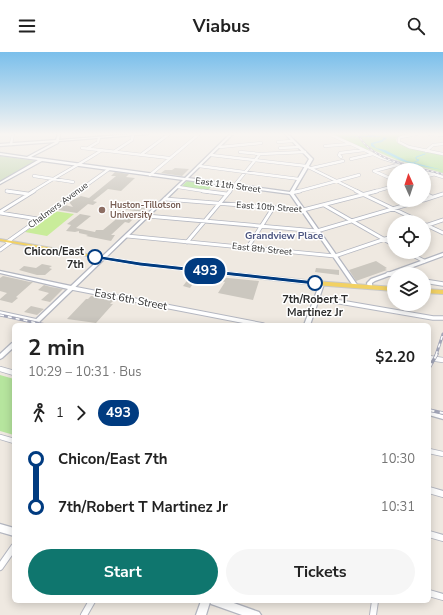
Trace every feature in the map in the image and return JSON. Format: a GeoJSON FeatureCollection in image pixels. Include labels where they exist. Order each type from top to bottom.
{"type":"FeatureCollection","features":[{"type":"Feature","properties":{"kind":"main road"},"geometry":{"type":"LineString","coordinates":[[0,240],[140,264],[322,284],[387,288]]}},
{"type":"Feature","properties":{"kind":"main road"},"geometry":{"type":"LineString","coordinates":[[431,291],[443,292]]}},
{"type":"Feature","properties":{"kind":"street"},"geometry":{"type":"LineString","coordinates":[[0,183],[41,160]]}},
{"type":"Feature","properties":{"kind":"street","name":"East 11th Street"},"geometry":{"type":"LineString","coordinates":[[43,160],[291,193],[359,175]]}},
{"type":"Feature","properties":{"kind":"street"},"geometry":{"type":"LineString","coordinates":[[0,213],[28,194],[86,160]]}},
{"type":"Feature","properties":{"kind":"street"},"geometry":{"type":"LineString","coordinates":[[150,174],[167,160]]}},
{"type":"Feature","properties":{"kind":"street"},"geometry":{"type":"LineString","coordinates":[[0,313],[35,323],[205,160]]}},
{"type":"Feature","properties":{"kind":"street"},"geometry":{"type":"LineString","coordinates":[[187,242],[255,160]]}},
{"type":"Feature","properties":{"kind":"street"},"geometry":{"type":"LineString","coordinates":[[257,160],[312,168],[406,215]]}},
{"type":"Feature","properties":{"kind":"street"},"geometry":{"type":"LineString","coordinates":[[310,160],[291,193],[351,281],[356,286]]}},
{"type":"Feature","properties":{"kind":"street"},"geometry":{"type":"LineString","coordinates":[[312,168],[343,161]]}},
{"type":"Feature","properties":{"kind":"street"},"geometry":{"type":"LineString","coordinates":[[199,166],[299,179]]}},
{"type":"Feature","properties":{"kind":"street"},"geometry":{"type":"LineString","coordinates":[[387,168],[374,171],[387,177]]}},
{"type":"Feature","properties":{"kind":"street","name":"Chalmers Avenue"},"geometry":{"type":"LineString","coordinates":[[0,250],[38,219],[109,169]]}},
{"type":"Feature","properties":{"kind":"street"},"geometry":{"type":"LineString","coordinates":[[431,173],[443,177]]}},
{"type":"Feature","properties":{"kind":"street"},"geometry":{"type":"LineString","coordinates":[[431,175],[435,174]]}},
{"type":"Feature","properties":{"kind":"street"},"geometry":{"type":"LineString","coordinates":[[34,176],[73,182]]}},
{"type":"Feature","properties":{"kind":"street"},"geometry":{"type":"LineString","coordinates":[[178,187],[227,194]]}},
{"type":"Feature","properties":{"kind":"street","name":"East 10th Street"},"geometry":{"type":"LineString","coordinates":[[165,199],[303,210],[324,206],[387,188]]}},
{"type":"Feature","properties":{"kind":"street"},"geometry":{"type":"LineString","coordinates":[[8,191],[28,194]]}},
{"type":"Feature","properties":{"kind":"street"},"geometry":{"type":"LineString","coordinates":[[432,197],[443,194]]}},
{"type":"Feature","properties":{"kind":"street"},"geometry":{"type":"LineString","coordinates":[[324,206],[387,242]]}},
{"type":"Feature","properties":{"kind":"street"},"geometry":{"type":"LineString","coordinates":[[147,216],[317,231],[401,207]]}},
{"type":"Feature","properties":{"kind":"street"},"geometry":{"type":"LineString","coordinates":[[248,247],[273,208]]}},
{"type":"Feature","properties":{"kind":"street"},"geometry":{"type":"LineString","coordinates":[[0,213],[38,219]]}},
{"type":"Feature","properties":{"kind":"street"},"geometry":{"type":"LineString","coordinates":[[431,224],[443,220]]}},
{"type":"Feature","properties":{"kind":"street"},"geometry":{"type":"LineString","coordinates":[[431,228],[443,233]]}},
{"type":"Feature","properties":{"kind":"street","name":"East 8th Street"},"geometry":{"type":"LineString","coordinates":[[127,236],[335,256],[387,239]]}},
{"type":"Feature","properties":{"kind":"street"},"geometry":{"type":"LineString","coordinates":[[407,267],[443,254]]}},
{"type":"Feature","properties":{"kind":"street"},"geometry":{"type":"LineString","coordinates":[[420,259],[424,261]]}},
{"type":"Feature","properties":{"kind":"street","name":"East 6th Street"},"geometry":{"type":"LineString","coordinates":[[0,272],[72,288],[253,323]]}},
{"type":"Feature","properties":{"kind":"street"},"geometry":{"type":"LineString","coordinates":[[370,287],[370,281],[387,274]]}},
{"type":"Feature","properties":{"kind":"street"},"geometry":{"type":"LineString","coordinates":[[347,286],[351,281]]}},
{"type":"Feature","properties":{"kind":"street"},"geometry":{"type":"LineString","coordinates":[[431,282],[443,284]]}},
{"type":"Feature","properties":{"kind":"street"},"geometry":{"type":"LineString","coordinates":[[308,323],[322,284]]}},
{"type":"Feature","properties":{"kind":"street"},"geometry":{"type":"LineString","coordinates":[[317,298],[441,318]]}},
{"type":"Feature","properties":{"kind":"street"},"geometry":{"type":"LineString","coordinates":[[0,357],[12,346]]}},
{"type":"Feature","properties":{"kind":"street"},"geometry":{"type":"LineString","coordinates":[[431,358],[443,360]]}},
{"type":"Feature","properties":{"kind":"street"},"geometry":{"type":"LineString","coordinates":[[0,369],[12,372]]}},
{"type":"Feature","properties":{"kind":"street"},"geometry":{"type":"LineString","coordinates":[[431,414],[443,417]]}},
{"type":"Feature","properties":{"kind":"street"},"geometry":{"type":"LineString","coordinates":[[1,439],[12,441]]}},
{"type":"Feature","properties":{"kind":"street"},"geometry":{"type":"LineString","coordinates":[[431,451],[443,454]]}},
{"type":"Feature","properties":{"kind":"street"},"geometry":{"type":"LineString","coordinates":[[431,491],[443,494]]}},
{"type":"Feature","properties":{"kind":"street"},"geometry":{"type":"LineString","coordinates":[[0,528],[12,531]]}},
{"type":"Feature","properties":{"kind":"street"},"geometry":{"type":"LineString","coordinates":[[431,535],[443,538]]}},
{"type":"Feature","properties":{"kind":"street"},"geometry":{"type":"LineString","coordinates":[[0,567],[12,550]]}},
{"type":"Feature","properties":{"kind":"street"},"geometry":{"type":"LineString","coordinates":[[431,593],[443,597]]}},
{"type":"Feature","properties":{"kind":"street"},"geometry":{"type":"LineString","coordinates":[[84,615],[91,603]]}},
{"type":"Feature","properties":{"kind":"street"},"geometry":{"type":"LineString","coordinates":[[201,615],[205,603]]}},
{"type":"Feature","properties":{"kind":"street"},"geometry":{"type":"LineString","coordinates":[[220,603],[256,615]]}},
{"type":"Feature","properties":{"kind":"street"},"geometry":{"type":"LineString","coordinates":[[373,615],[375,603]]}},
{"type":"Feature","properties":{"kind":"green space"},"geometry":{"type":"Polygon","coordinates":[[[0,160],[36,161],[0,181],[0,160]]]}},
{"type":"Feature","properties":{"kind":"green space"},"geometry":{"type":"Polygon","coordinates":[[[398,160],[443,160],[443,173],[431,170],[431,163],[408,163],[398,160]]]}},
{"type":"Feature","properties":{"kind":"green space"},"geometry":{"type":"Polygon","coordinates":[[[188,180],[214,184],[208,190],[181,187],[188,180]]]}},
{"type":"Feature","properties":{"kind":"green space"},"geometry":{"type":"Polygon","coordinates":[[[54,211],[74,214],[47,236],[25,232],[54,211]]]}},
{"type":"Feature","properties":{"kind":"green space"},"geometry":{"type":"Polygon","coordinates":[[[0,375],[12,378],[12,434],[0,431],[0,375]]]}},
{"type":"Feature","properties":{"kind":"water"},"geometry":{"type":"Polygon","coordinates":[[[400,160],[415,163],[402,161],[400,160]]]}},
{"type":"Feature","properties":{"kind":"building"},"geometry":{"type":"Polygon","coordinates":[[[175,168],[189,169],[182,176],[161,173],[165,170],[172,170],[175,168]]]}},
{"type":"Feature","properties":{"kind":"building"},"geometry":{"type":"Polygon","coordinates":[[[115,172],[129,174],[126,177],[135,178],[121,191],[108,189],[93,201],[97,202],[93,205],[88,204],[77,213],[58,210],[65,205],[73,207],[69,202],[81,196],[89,198],[116,176],[111,176],[115,172]]]}},
{"type":"Feature","properties":{"kind":"building"},"geometry":{"type":"Polygon","coordinates":[[[130,202],[150,204],[142,212],[122,209],[130,202]]]}},
{"type":"Feature","properties":{"kind":"building"},"geometry":{"type":"Polygon","coordinates":[[[80,214],[91,216],[76,228],[95,232],[96,230],[103,230],[120,216],[134,218],[129,223],[125,222],[111,235],[115,235],[111,241],[86,236],[88,235],[79,233],[79,231],[66,231],[71,225],[67,224],[80,214]]]}},
{"type":"Feature","properties":{"kind":"building"},"geometry":{"type":"Polygon","coordinates":[[[376,261],[387,268],[385,269],[387,270],[356,281],[349,270],[376,261]]]}},
{"type":"Feature","properties":{"kind":"building"},"geometry":{"type":"Polygon","coordinates":[[[42,264],[52,266],[49,268],[52,269],[45,275],[37,275],[19,270],[24,266],[36,268],[42,264]]]}},
{"type":"Feature","properties":{"kind":"building"},"geometry":{"type":"Polygon","coordinates":[[[316,268],[339,270],[339,275],[315,272],[316,268]]]}},
{"type":"Feature","properties":{"kind":"building"},"geometry":{"type":"Polygon","coordinates":[[[192,274],[199,275],[190,288],[183,286],[192,274]]]}},
{"type":"Feature","properties":{"kind":"building"},"geometry":{"type":"Polygon","coordinates":[[[3,276],[33,282],[16,297],[18,298],[12,303],[0,300],[7,293],[0,291],[0,278],[3,276]]]}},
{"type":"Feature","properties":{"kind":"building"},"geometry":{"type":"Polygon","coordinates":[[[218,277],[259,281],[253,300],[218,293],[225,282],[216,280],[218,277]]]}},
{"type":"Feature","properties":{"kind":"building"},"geometry":{"type":"Polygon","coordinates":[[[44,285],[63,289],[50,302],[41,300],[49,293],[38,290],[44,285]]]}},
{"type":"Feature","properties":{"kind":"building"},"geometry":{"type":"Polygon","coordinates":[[[91,296],[114,300],[110,304],[113,304],[96,323],[67,319],[86,299],[91,296]]]}},
{"type":"Feature","properties":{"kind":"building"},"geometry":{"type":"Polygon","coordinates":[[[31,306],[44,309],[37,315],[24,312],[31,306]]]}},
{"type":"Feature","properties":{"kind":"waterway"},"geometry":{"type":"LineString","coordinates":[[413,163],[418,160]]}},
{"type":"Feature","properties":{"kind":"railway"},"geometry":{"type":"LineString","coordinates":[[391,160],[443,174]]}},
{"type":"Feature","properties":{"kind":"railway"},"geometry":{"type":"LineString","coordinates":[[0,315],[37,323]]}},
{"type":"Feature","properties":{"kind":"railway"},"geometry":{"type":"LineString","coordinates":[[436,355],[443,334]]}},
{"type":"Feature","properties":{"kind":"railway"},"geometry":{"type":"LineString","coordinates":[[431,364],[437,354]]}},
{"type":"Feature","properties":{"kind":"railway"},"geometry":{"type":"LineString","coordinates":[[431,410],[443,413]]}},
{"type":"Feature","properties":{"kind":"bus line","name":"493"},"geometry":{"type":"LineString","coordinates":[[95,257],[140,264],[315,283]]}},
{"type":"Feature","properties":{"kind":"place","name":"Huston-Tillotson University"},"geometry":{"type":"Point","coordinates":[102,210]}},
{"type":"Feature","properties":{"kind":"place","name":"Chicon/East 7th"},"geometry":{"type":"Point","coordinates":[95,257]}},
{"type":"Feature","properties":{"kind":"place","name":"7th/Robert T Martinez Jr"},"geometry":{"type":"Point","coordinates":[315,283]}},
{"type":"Feature","properties":{"kind":"district","name":"Grandview Place"},"geometry":{"type":"Point","coordinates":[284,235]}}]}
